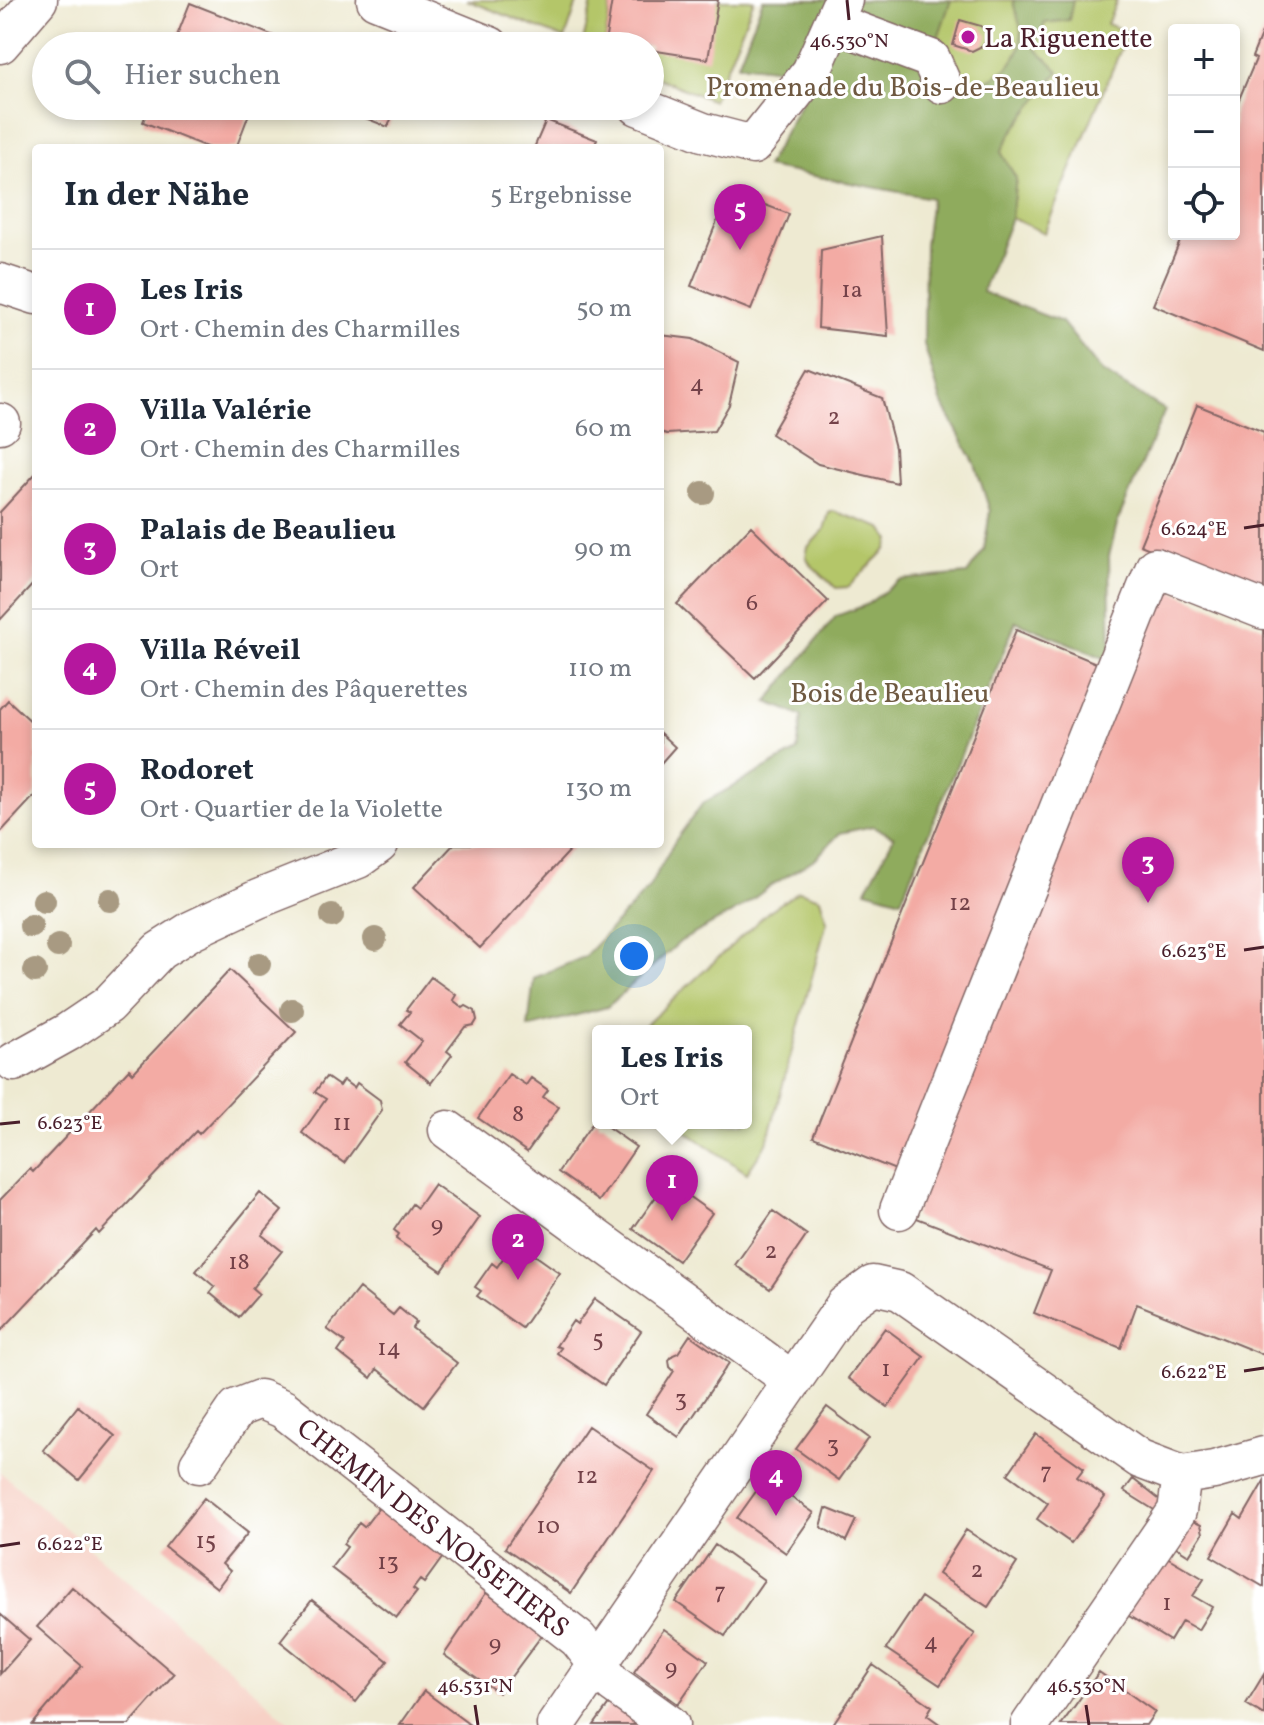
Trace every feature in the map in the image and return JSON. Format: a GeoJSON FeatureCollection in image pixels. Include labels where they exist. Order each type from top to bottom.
{"type":"FeatureCollection","features":[{"type":"Feature","properties":{"kind":"street"},"geometry":{"type":"LineString","coordinates":[[0,44],[38,0]]}},
{"type":"Feature","properties":{"kind":"street"},"geometry":{"type":"LineString","coordinates":[[376,0],[455,32]]}},
{"type":"Feature","properties":{"kind":"street"},"geometry":{"type":"LineString","coordinates":[[664,116],[703,132],[753,145],[811,72],[839,12],[931,59],[942,84]]}},
{"type":"Feature","properties":{"kind":"street"},"geometry":{"type":"LineString","coordinates":[[0,283],[32,294]]}},
{"type":"Feature","properties":{"kind":"street"},"geometry":{"type":"LineString","coordinates":[[899,1210],[1155,567],[1264,610]]}},
{"type":"Feature","properties":{"kind":"street"},"geometry":{"type":"LineString","coordinates":[[14,1062],[108,1005],[159,951],[192,930],[258,899],[358,859],[373,848]]}},
{"type":"Feature","properties":{"kind":"street"},"geometry":{"type":"LineString","coordinates":[[448,1130],[793,1381]]}},
{"type":"Feature","properties":{"kind":"street"},"geometry":{"type":"LineString","coordinates":[[556,1725],[845,1305],[873,1285],[900,1291],[1140,1459],[1182,1475],[1264,1456]]}},
{"type":"Feature","properties":{"kind":"street","name":"CHEMIN DES NOISETIERS"},"geometry":{"type":"LineString","coordinates":[[199,1464],[237,1408],[260,1399],[283,1409],[578,1639],[613,1684],[670,1725]]}},
{"type":"Feature","properties":{"kind":"street"},"geometry":{"type":"LineString","coordinates":[[1030,1725],[1177,1511],[1182,1475]]}},
{"type":"Feature","properties":{"kind":"shaded area"},"geometry":{"type":"Polygon","coordinates":[[[0,1472],[220,1660],[292,1725],[0,1725],[0,1472]]]}},
{"type":"Feature","properties":{"kind":"green space"},"geometry":{"type":"Polygon","coordinates":[[[467,0],[578,0],[567,32],[547,32],[467,0]]]}},
{"type":"Feature","properties":{"kind":"green space"},"geometry":{"type":"Polygon","coordinates":[[[718,0],[754,0],[713,101],[664,81],[664,40],[718,0]]]}},
{"type":"Feature","properties":{"kind":"green space","name":"Promenade du Bois-de-Beaulieu"},"geometry":{"type":"Polygon","coordinates":[[[763,0],[1117,0],[1107,24],[1128,32],[1044,233],[1011,218],[1016,178],[766,167],[817,72],[738,64],[763,0]]]}},
{"type":"Feature","properties":{"kind":"green space","name":"Bois de Beaulieu"},"geometry":{"type":"Polygon","coordinates":[[[763,0],[951,0],[924,78],[966,89],[969,83],[999,74],[1018,52],[1021,31],[1013,0],[1073,0],[1069,20],[1045,23],[1035,48],[1059,71],[1012,132],[1001,152],[1016,178],[1011,218],[982,292],[1062,322],[1102,372],[1165,410],[1118,520],[1109,556],[1111,661],[1016,621],[901,900],[866,890],[894,837],[873,826],[840,833],[816,858],[741,908],[681,941],[607,1007],[528,1028],[534,978],[584,957],[648,889],[675,841],[703,803],[797,751],[802,716],[767,702],[836,616],[866,605],[900,580],[967,574],[984,550],[990,511],[975,464],[941,401],[924,344],[925,244],[931,198],[766,167],[817,73],[738,64],[763,0]]]}},
{"type":"Feature","properties":{"kind":"green space"},"geometry":{"type":"Polygon","coordinates":[[[592,3],[611,3],[607,32],[585,32],[592,3]]]}},
{"type":"Feature","properties":{"kind":"green space"},"geometry":{"type":"Polygon","coordinates":[[[833,511],[882,528],[890,540],[887,549],[848,587],[836,588],[810,564],[806,556],[808,547],[824,530],[829,513],[833,511]]]}},
{"type":"Feature","properties":{"kind":"green space"},"geometry":{"type":"Polygon","coordinates":[[[799,891],[820,898],[827,921],[767,1143],[747,1173],[683,1129],[752,1129],[752,1025],[646,1025],[768,912],[799,891]]]}},
{"type":"Feature","properties":{"kind":"building"},"geometry":{"type":"Polygon","coordinates":[[[612,0],[718,0],[708,59],[664,52],[664,32],[607,32],[612,0]]]}},
{"type":"Feature","properties":{"kind":"building"},"geometry":{"type":"Polygon","coordinates":[[[190,3],[264,32],[179,32],[190,3]]]}},
{"type":"Feature","properties":{"kind":"building"},"geometry":{"type":"Polygon","coordinates":[[[960,20],[981,26],[987,35],[984,45],[972,51],[953,45],[960,20]]]}},
{"type":"Feature","properties":{"kind":"building"},"geometry":{"type":"Polygon","coordinates":[[[1264,28],[1264,351],[1153,305],[1180,240],[1240,240],[1240,97],[1256,59],[1252,57],[1264,28]]]}},
{"type":"Feature","properties":{"kind":"building"},"geometry":{"type":"Polygon","coordinates":[[[247,120],[238,144],[199,144],[143,122],[247,120]]]}},
{"type":"Feature","properties":{"kind":"building"},"geometry":{"type":"Polygon","coordinates":[[[370,120],[391,120],[388,127],[370,120]]]}},
{"type":"Feature","properties":{"kind":"building"},"geometry":{"type":"Polygon","coordinates":[[[546,120],[597,140],[595,144],[536,144],[546,120]]]}},
{"type":"Feature","properties":{"kind":"building"},"geometry":{"type":"Polygon","coordinates":[[[729,191],[789,214],[751,310],[691,286],[729,191]]]}},
{"type":"Feature","properties":{"kind":"building"},"geometry":{"type":"Polygon","coordinates":[[[882,236],[888,336],[818,328],[821,250],[882,236]]]}},
{"type":"Feature","properties":{"kind":"building"},"geometry":{"type":"Polygon","coordinates":[[[664,335],[693,339],[739,362],[729,405],[714,431],[664,433],[664,335]]]}},
{"type":"Feature","properties":{"kind":"building"},"geometry":{"type":"Polygon","coordinates":[[[809,369],[882,398],[895,448],[897,483],[818,464],[771,434],[809,369]]]}},
{"type":"Feature","properties":{"kind":"building"},"geometry":{"type":"Polygon","coordinates":[[[1197,405],[1264,432],[1264,594],[1140,545],[1197,405]]]}},
{"type":"Feature","properties":{"kind":"building"},"geometry":{"type":"Polygon","coordinates":[[[32,477],[32,585],[0,620],[0,512],[32,477]]]}},
{"type":"Feature","properties":{"kind":"building"},"geometry":{"type":"Polygon","coordinates":[[[751,526],[828,601],[755,678],[677,604],[751,526]]]}},
{"type":"Feature","properties":{"kind":"building"},"geometry":{"type":"Polygon","coordinates":[[[1157,585],[1264,628],[1264,1355],[1137,1304],[1121,1348],[1034,1313],[1051,1270],[914,1217],[1157,585]]]}},
{"type":"Feature","properties":{"kind":"building"},"geometry":{"type":"Polygon","coordinates":[[[1016,630],[1106,667],[903,1173],[813,1137],[1016,630]]]}},
{"type":"Feature","properties":{"kind":"building"},"geometry":{"type":"Polygon","coordinates":[[[8,700],[32,722],[32,798],[0,833],[0,709],[8,700]]]}},
{"type":"Feature","properties":{"kind":"building"},"geometry":{"type":"Polygon","coordinates":[[[664,737],[675,747],[664,759],[664,737]]]}},
{"type":"Feature","properties":{"kind":"building"},"geometry":{"type":"Polygon","coordinates":[[[450,848],[572,848],[480,948],[414,887],[450,848]]]}},
{"type":"Feature","properties":{"kind":"building"},"geometry":{"type":"Polygon","coordinates":[[[230,970],[296,1032],[199,1134],[196,1131],[99,1234],[96,1230],[0,1332],[0,1200],[30,1169],[33,1172],[129,1069],[133,1073],[230,970]]]}},
{"type":"Feature","properties":{"kind":"building"},"geometry":{"type":"Polygon","coordinates":[[[431,977],[456,995],[453,1000],[463,1008],[466,1006],[475,1011],[477,1020],[474,1025],[465,1027],[447,1051],[452,1055],[431,1083],[405,1062],[422,1041],[400,1024],[410,1012],[406,1010],[431,977]]]}},
{"type":"Feature","properties":{"kind":"building"},"geometry":{"type":"Polygon","coordinates":[[[509,1074],[526,1085],[531,1078],[548,1090],[543,1097],[559,1107],[527,1152],[478,1118],[509,1074]]]}},
{"type":"Feature","properties":{"kind":"building"},"geometry":{"type":"Polygon","coordinates":[[[326,1077],[339,1086],[343,1080],[354,1088],[357,1083],[380,1100],[382,1110],[344,1163],[302,1133],[326,1099],[315,1092],[326,1077]]]}},
{"type":"Feature","properties":{"kind":"building"},"geometry":{"type":"Polygon","coordinates":[[[592,1124],[592,1129],[610,1129],[636,1147],[599,1201],[558,1172],[592,1124]]]}},
{"type":"Feature","properties":{"kind":"building"},"geometry":{"type":"Polygon","coordinates":[[[667,1181],[712,1213],[678,1261],[633,1229],[667,1181]]]}},
{"type":"Feature","properties":{"kind":"building"},"geometry":{"type":"Polygon","coordinates":[[[434,1184],[480,1217],[442,1271],[396,1239],[399,1234],[394,1230],[412,1204],[417,1208],[434,1184]]]}},
{"type":"Feature","properties":{"kind":"building"},"geometry":{"type":"Polygon","coordinates":[[[260,1193],[282,1211],[262,1235],[282,1251],[252,1288],[259,1294],[239,1317],[210,1293],[215,1287],[196,1271],[260,1193]]]}},
{"type":"Feature","properties":{"kind":"building"},"geometry":{"type":"Polygon","coordinates":[[[773,1211],[807,1235],[770,1289],[735,1265],[773,1211]]]}},
{"type":"Feature","properties":{"kind":"building"},"geometry":{"type":"Polygon","coordinates":[[[515,1241],[560,1273],[522,1328],[477,1296],[481,1291],[475,1287],[492,1263],[497,1267],[515,1241]]]}},
{"type":"Feature","properties":{"kind":"building"},"geometry":{"type":"Polygon","coordinates":[[[359,1288],[393,1315],[399,1308],[416,1322],[412,1328],[457,1363],[424,1406],[377,1369],[371,1378],[338,1352],[345,1342],[327,1329],[359,1288]]]}},
{"type":"Feature","properties":{"kind":"building"},"geometry":{"type":"Polygon","coordinates":[[[595,1299],[641,1331],[604,1385],[557,1353],[561,1348],[556,1346],[573,1321],[577,1324],[595,1299]]]}},
{"type":"Feature","properties":{"kind":"building"},"geometry":{"type":"Polygon","coordinates":[[[885,1328],[924,1357],[888,1407],[848,1378],[885,1328]]]}},
{"type":"Feature","properties":{"kind":"building"},"geometry":{"type":"Polygon","coordinates":[[[690,1335],[729,1363],[679,1437],[646,1414],[674,1371],[669,1360],[690,1335]]]}},
{"type":"Feature","properties":{"kind":"building"},"geometry":{"type":"Polygon","coordinates":[[[78,1406],[115,1436],[79,1480],[43,1450],[78,1406]]]}},
{"type":"Feature","properties":{"kind":"building"},"geometry":{"type":"Polygon","coordinates":[[[827,1407],[869,1438],[839,1480],[796,1449],[827,1407]]]}},
{"type":"Feature","properties":{"kind":"building"},"geometry":{"type":"Polygon","coordinates":[[[588,1426],[654,1471],[571,1593],[505,1548],[588,1426]]]}},
{"type":"Feature","properties":{"kind":"building"},"geometry":{"type":"Polygon","coordinates":[[[1036,1434],[1084,1468],[1077,1477],[1105,1497],[1071,1543],[1037,1519],[1048,1503],[1008,1474],[1036,1434]]]}},
{"type":"Feature","properties":{"kind":"building"},"geometry":{"type":"Polygon","coordinates":[[[765,1479],[814,1513],[786,1553],[737,1518],[765,1479]]]}},
{"type":"Feature","properties":{"kind":"building"},"geometry":{"type":"Polygon","coordinates":[[[1133,1479],[1165,1504],[1159,1513],[1124,1491],[1133,1479]]]}},
{"type":"Feature","properties":{"kind":"building"},"geometry":{"type":"Polygon","coordinates":[[[1264,1481],[1264,1587],[1211,1556],[1235,1514],[1242,1519],[1264,1481]]]}},
{"type":"Feature","properties":{"kind":"building"},"geometry":{"type":"Polygon","coordinates":[[[204,1498],[248,1533],[222,1564],[230,1571],[217,1588],[165,1547],[204,1498]]]}},
{"type":"Feature","properties":{"kind":"building"},"geometry":{"type":"Polygon","coordinates":[[[381,1505],[445,1554],[424,1583],[420,1580],[413,1589],[417,1592],[396,1618],[331,1568],[347,1547],[343,1544],[359,1523],[364,1527],[381,1505]]]}},
{"type":"Feature","properties":{"kind":"building"},"geometry":{"type":"Polygon","coordinates":[[[826,1508],[856,1520],[846,1541],[821,1527],[826,1508]]]}},
{"type":"Feature","properties":{"kind":"building"},"geometry":{"type":"Polygon","coordinates":[[[1187,1518],[1201,1525],[1203,1533],[1189,1555],[1170,1543],[1187,1518]]]}},
{"type":"Feature","properties":{"kind":"building"},"geometry":{"type":"Polygon","coordinates":[[[966,1530],[1017,1563],[988,1607],[938,1574],[966,1530]]]}},
{"type":"Feature","properties":{"kind":"building"},"geometry":{"type":"Polygon","coordinates":[[[715,1545],[764,1580],[725,1636],[676,1602],[715,1545]]]}},
{"type":"Feature","properties":{"kind":"building"},"geometry":{"type":"Polygon","coordinates":[[[1160,1553],[1204,1579],[1193,1596],[1212,1607],[1198,1630],[1182,1621],[1170,1641],[1124,1613],[1160,1553]]]}},
{"type":"Feature","properties":{"kind":"building"},"geometry":{"type":"Polygon","coordinates":[[[72,1587],[174,1674],[129,1725],[32,1725],[82,1666],[37,1627],[72,1587]]]}},
{"type":"Feature","properties":{"kind":"building"},"geometry":{"type":"Polygon","coordinates":[[[486,1593],[545,1631],[499,1693],[444,1655],[486,1593]]]}},
{"type":"Feature","properties":{"kind":"building"},"geometry":{"type":"Polygon","coordinates":[[[921,1597],[975,1634],[940,1685],[886,1649],[921,1597]]]}},
{"type":"Feature","properties":{"kind":"building"},"geometry":{"type":"Polygon","coordinates":[[[312,1600],[388,1661],[356,1702],[280,1641],[312,1600]]]}},
{"type":"Feature","properties":{"kind":"building"},"geometry":{"type":"Polygon","coordinates":[[[0,1614],[30,1640],[0,1674],[0,1614]]]}},
{"type":"Feature","properties":{"kind":"building"},"geometry":{"type":"Polygon","coordinates":[[[664,1629],[708,1661],[678,1704],[634,1672],[664,1629]]]}},
{"type":"Feature","properties":{"kind":"building"},"geometry":{"type":"Polygon","coordinates":[[[873,1665],[932,1706],[927,1715],[941,1725],[833,1724],[873,1665]]]}},
{"type":"Feature","properties":{"kind":"building"},"geometry":{"type":"Polygon","coordinates":[[[1099,1672],[1155,1712],[1146,1725],[1061,1725],[1099,1672]]]}},
{"type":"Feature","properties":{"kind":"building"},"geometry":{"type":"Polygon","coordinates":[[[1264,1674],[1264,1715],[1246,1704],[1264,1674]]]}},
{"type":"Feature","properties":{"kind":"building"},"geometry":{"type":"Polygon","coordinates":[[[424,1691],[470,1725],[400,1725],[424,1691]]]}},
{"type":"Feature","properties":{"kind":"building"},"geometry":{"type":"Polygon","coordinates":[[[610,1703],[640,1725],[594,1725],[610,1703]]]}},
{"type":"Feature","properties":{"kind":"place","name":"La Riguenette"},"geometry":{"type":"Point","coordinates":[968,37]}},
{"type":"Feature","properties":{"kind":"place","name":"Rodoret"},"geometry":{"type":"Point","coordinates":[740,250]}},
{"type":"Feature","properties":{"kind":"place","name":"Palais de Beaulieu"},"geometry":{"type":"Point","coordinates":[1148,903]}},
{"type":"Feature","properties":{"kind":"place","name":"Les Iris"},"geometry":{"type":"Point","coordinates":[672,1221]}},
{"type":"Feature","properties":{"kind":"place","name":"Villa Valérie"},"geometry":{"type":"Point","coordinates":[518,1280]}},
{"type":"Feature","properties":{"kind":"place","name":"Villa Réveil"},"geometry":{"type":"Point","coordinates":[776,1516]}}]}
